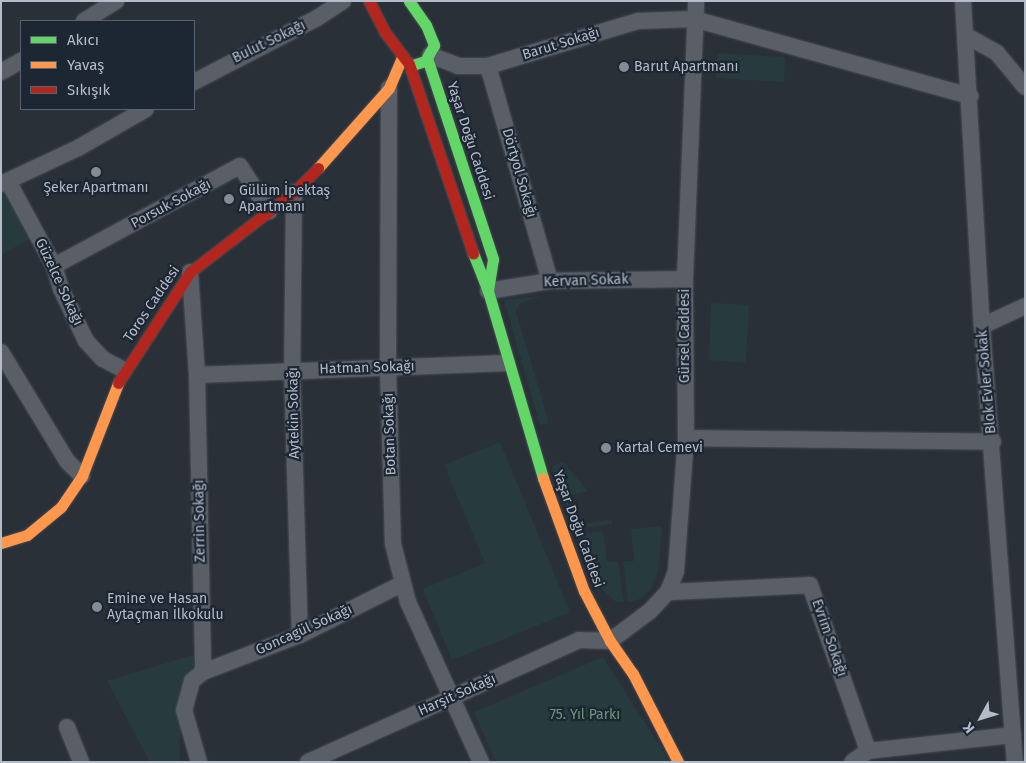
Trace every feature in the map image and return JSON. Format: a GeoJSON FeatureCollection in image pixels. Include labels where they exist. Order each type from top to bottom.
{"type":"FeatureCollection","features":[{"type":"Feature","properties":{"kind":"street"},"geometry":{"type":"LineString","coordinates":[[86,20],[116,1]]}},
{"type":"Feature","properties":{"kind":"street","name":"Bulut Sokağı"},"geometry":{"type":"LineString","coordinates":[[195,81],[317,18],[343,1]]}},
{"type":"Feature","properties":{"kind":"street","name":"Yaşar Doğu Caddesi"},"geometry":{"type":"LineString","coordinates":[[410,1],[431,34],[434,45],[429,57],[493,259],[488,291]]}},
{"type":"Feature","properties":{"kind":"street","name":"Gürsel Caddesi"},"geometry":{"type":"LineString","coordinates":[[668,592],[676,571],[686,438],[685,279],[696,1]]}},
{"type":"Feature","properties":{"kind":"street","name":"Blok Evler Sokak"},"geometry":{"type":"LineString","coordinates":[[963,1],[982,326],[993,442],[1015,762]]}},
{"type":"Feature","properties":{"kind":"street","name":"Yaşar Doğu Caddesi"},"geometry":{"type":"LineString","coordinates":[[369,2],[405,61],[475,260],[488,291],[534,454],[584,591],[610,641],[632,674],[678,762]]}},
{"type":"Feature","properties":{"kind":"street","name":"Barut Sokağı"},"geometry":{"type":"LineString","coordinates":[[429,57],[458,66],[488,66],[638,21],[694,19],[970,96]]}},
{"type":"Feature","properties":{"kind":"street"},"geometry":{"type":"LineString","coordinates":[[965,34],[997,53],[1025,87]]}},
{"type":"Feature","properties":{"kind":"street"},"geometry":{"type":"LineString","coordinates":[[405,61],[420,64],[429,57]]}},
{"type":"Feature","properties":{"kind":"street","name":"Toros Caddesi"},"geometry":{"type":"LineString","coordinates":[[1,543],[27,535],[50,519],[82,476],[104,415],[124,370],[190,272],[294,192],[344,142],[389,88],[405,61]]}},
{"type":"Feature","properties":{"kind":"street"},"geometry":{"type":"LineString","coordinates":[[1,72],[20,62]]}},
{"type":"Feature","properties":{"kind":"street","name":"Dörtyol Sokağı"},"geometry":{"type":"LineString","coordinates":[[488,66],[550,281]]}},
{"type":"Feature","properties":{"kind":"street","name":"Botan Sokağı"},"geometry":{"type":"LineString","coordinates":[[389,88],[388,367],[393,544],[402,584],[481,762]]}},
{"type":"Feature","properties":{"kind":"street"},"geometry":{"type":"LineString","coordinates":[[5,182],[78,148],[144,110]]}},
{"type":"Feature","properties":{"kind":"street","name":"Porsuk Sokağı"},"geometry":{"type":"LineString","coordinates":[[54,266],[240,166],[269,211]]}},
{"type":"Feature","properties":{"kind":"street","name":"Güzelce Sokağı"},"geometry":{"type":"LineString","coordinates":[[5,182],[54,266],[61,289],[86,341],[103,359],[124,370]]}},
{"type":"Feature","properties":{"kind":"street","name":"Aytekin Sokağı"},"geometry":{"type":"LineString","coordinates":[[294,192],[292,370],[300,634]]}},
{"type":"Feature","properties":{"kind":"street","name":"Zerrin Sokağı"},"geometry":{"type":"LineString","coordinates":[[190,272],[197,375],[203,672]]}},
{"type":"Feature","properties":{"kind":"street","name":"Kervan Sokak"},"geometry":{"type":"LineString","coordinates":[[488,291],[550,281],[685,279]]}},
{"type":"Feature","properties":{"kind":"street"},"geometry":{"type":"LineString","coordinates":[[982,326],[1025,306]]}},
{"type":"Feature","properties":{"kind":"street"},"geometry":{"type":"LineString","coordinates":[[1,352],[66,461],[82,476]]}},
{"type":"Feature","properties":{"kind":"street","name":"Hatman Sokağı"},"geometry":{"type":"LineString","coordinates":[[197,375],[507,363]]}},
{"type":"Feature","properties":{"kind":"street"},"geometry":{"type":"LineString","coordinates":[[686,438],[993,442]]}},
{"type":"Feature","properties":{"kind":"street","name":"Goncagül Sokağı"},"geometry":{"type":"LineString","coordinates":[[203,672],[300,634],[402,584]]}},
{"type":"Feature","properties":{"kind":"street","name":"Evrim Sokağı"},"geometry":{"type":"LineString","coordinates":[[668,592],[810,585],[868,751]]}},
{"type":"Feature","properties":{"kind":"street"},"geometry":{"type":"LineString","coordinates":[[610,641],[668,592]]}},
{"type":"Feature","properties":{"kind":"street","name":"Harşit Sokağı"},"geometry":{"type":"LineString","coordinates":[[308,762],[580,640],[610,641]]}},
{"type":"Feature","properties":{"kind":"street"},"geometry":{"type":"LineString","coordinates":[[199,762],[184,710],[192,681],[203,672]]}},
{"type":"Feature","properties":{"kind":"street"},"geometry":{"type":"LineString","coordinates":[[67,727],[81,762]]}},
{"type":"Feature","properties":{"kind":"street"},"geometry":{"type":"LineString","coordinates":[[852,762],[868,751],[1013,735]]}},
{"type":"Feature","properties":{"kind":"green space"},"geometry":{"type":"Polygon","coordinates":[[[717,53],[785,57],[784,82],[716,78],[717,53]]]}},
{"type":"Feature","properties":{"kind":"green space"},"geometry":{"type":"Polygon","coordinates":[[[5,192],[30,239],[1,255],[1,193],[5,192]]]}},
{"type":"Feature","properties":{"kind":"green space"},"geometry":{"type":"Polygon","coordinates":[[[542,296],[519,304],[516,312],[549,423],[540,425],[504,300],[542,296]]]}},
{"type":"Feature","properties":{"kind":"green space"},"geometry":{"type":"Polygon","coordinates":[[[711,303],[749,305],[746,363],[709,360],[711,303]]]}},
{"type":"Feature","properties":{"kind":"green space"},"geometry":{"type":"Polygon","coordinates":[[[500,442],[570,612],[452,660],[423,589],[485,563],[444,465],[500,442]]]}},
{"type":"Feature","properties":{"kind":"green space"},"geometry":{"type":"Polygon","coordinates":[[[563,462],[588,491],[571,495],[579,524],[612,520],[612,524],[575,529],[552,466],[563,462]]]}},
{"type":"Feature","properties":{"kind":"green space"},"geometry":{"type":"Polygon","coordinates":[[[662,526],[658,572],[650,590],[638,600],[628,602],[623,561],[634,561],[631,529],[662,526]]]}},
{"type":"Feature","properties":{"kind":"green space"},"geometry":{"type":"Polygon","coordinates":[[[603,531],[607,561],[618,562],[624,602],[616,602],[596,584],[577,535],[603,531]]]}},
{"type":"Feature","properties":{"kind":"green space"},"geometry":{"type":"Polygon","coordinates":[[[196,654],[181,712],[179,762],[150,762],[107,681],[196,654]]]}},
{"type":"Feature","properties":{"kind":"green space","name":"75. Yıl Parkı"},"geometry":{"type":"Polygon","coordinates":[[[603,657],[670,762],[496,762],[474,712],[603,657]]]}},
{"type":"Feature","properties":{"kind":"traffic: fast"},"geometry":{"type":"LineString","coordinates":[[409,1],[426,25],[434,45],[425,61],[415,64]]}},
{"type":"Feature","properties":{"kind":"traffic: fast"},"geometry":{"type":"LineString","coordinates":[[427,58],[493,259],[488,291]]}},
{"type":"Feature","properties":{"kind":"traffic: fast"},"geometry":{"type":"LineString","coordinates":[[473,253],[488,291],[543,478]]}},
{"type":"Feature","properties":{"kind":"traffic: slow"},"geometry":{"type":"LineString","coordinates":[[318,168],[389,88],[402,57]]}},
{"type":"Feature","properties":{"kind":"traffic: slow"},"geometry":{"type":"LineString","coordinates":[[1,543],[27,535],[61,507],[82,476],[118,383]]}},
{"type":"Feature","properties":{"kind":"traffic: slow"},"geometry":{"type":"LineString","coordinates":[[543,478],[584,591],[610,641],[633,674],[678,762]]}},
{"type":"Feature","properties":{"kind":"traffic: jam"},"geometry":{"type":"LineString","coordinates":[[369,1],[384,31],[409,64],[473,253]]}},
{"type":"Feature","properties":{"kind":"traffic: jam"},"geometry":{"type":"LineString","coordinates":[[118,383],[190,272],[294,192],[318,168]]}},
{"type":"Feature","properties":{"kind":"place","name":"Barut Apartmanı"},"geometry":{"type":"Point","coordinates":[624,67]}},
{"type":"Feature","properties":{"kind":"place","name":"Şeker Apartmanı"},"geometry":{"type":"Point","coordinates":[96,172]}},
{"type":"Feature","properties":{"kind":"place","name":"Gülüm İpektaş Apartmanı"},"geometry":{"type":"Point","coordinates":[229,199]}},
{"type":"Feature","properties":{"kind":"place","name":"Kartal Cemevi"},"geometry":{"type":"Point","coordinates":[606,448]}},
{"type":"Feature","properties":{"kind":"place","name":"Emine ve Hasan Aytaçman İlkokulu"},"geometry":{"type":"Point","coordinates":[97,607]}}]}
